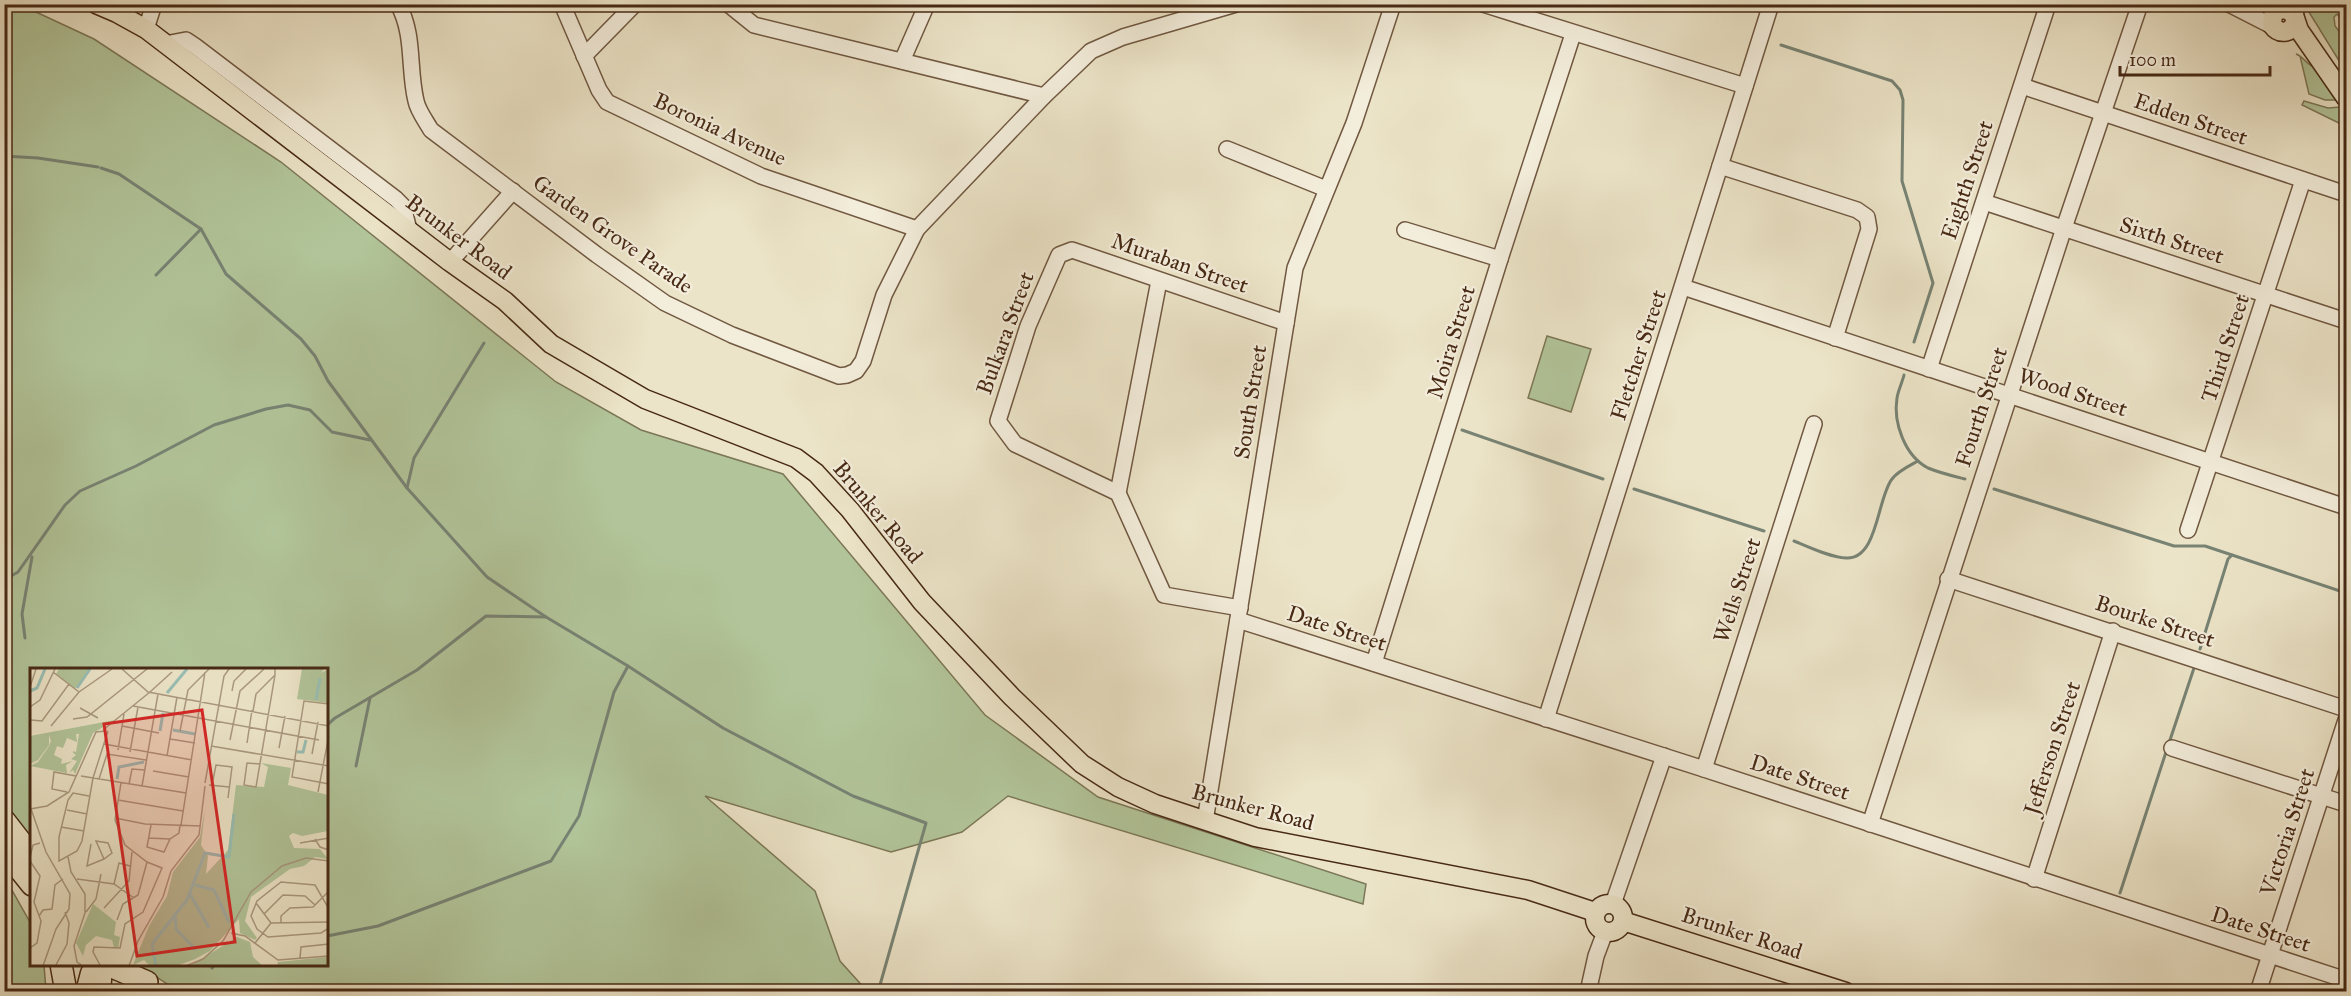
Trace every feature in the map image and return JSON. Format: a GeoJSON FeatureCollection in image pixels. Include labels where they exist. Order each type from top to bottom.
{"type":"FeatureCollection","features":[{"type":"Feature","properties":{"kind":"highway"},"geometry":{"type":"LineString","coordinates":[[4,820],[30,853]]}},
{"type":"Feature","properties":{"kind":"highway"},"geometry":{"type":"LineString","coordinates":[[4,850],[29,885]]}},
{"type":"Feature","properties":{"kind":"highway"},"geometry":{"type":"LineString","coordinates":[[61,966],[66,992]]}},
{"type":"Feature","properties":{"kind":"highway"},"geometry":{"type":"LineString","coordinates":[[104,966],[146,988]]}},
{"type":"Feature","properties":{"kind":"highway"},"geometry":{"type":"LineString","coordinates":[[130,966],[146,988]]}},
{"type":"Feature","properties":{"kind":"main road","name":"Brunker Road"},"geometry":{"type":"LineString","coordinates":[[96,4],[146,29],[450,262],[506,301],[551,344],[645,399],[796,458],[816,473],[850,510],[921,602],[1012,697],[1082,764],[1118,787],[1155,804],[1255,837],[1528,890],[1595,912]]}},
{"type":"Feature","properties":{"kind":"main road"},"geometry":{"type":"LineString","coordinates":[[2285,16],[2313,48],[2346,98]]}},
{"type":"Feature","properties":{"kind":"main road"},"geometry":{"type":"LineString","coordinates":[[1614,904],[1621,911],[1623,921],[1617,930],[1605,932],[1596,924],[1595,912],[1603,905],[1614,904]]}},
{"type":"Feature","properties":{"kind":"main road","name":"Brunker Road"},"geometry":{"type":"LineString","coordinates":[[1623,921],[1846,992]]}},
{"type":"Feature","properties":{"kind":"main road"},"geometry":{"type":"LineString","coordinates":[[85,992],[90,974],[101,966]]}},
{"type":"Feature","properties":{"kind":"main road"},"geometry":{"type":"LineString","coordinates":[[98,992],[102,981],[102,966]]}},
{"type":"Feature","properties":{"kind":"street"},"geometry":{"type":"LineString","coordinates":[[146,29],[154,4]]}},
{"type":"Feature","properties":{"kind":"street","name":"Garden Grove Parade"},"geometry":{"type":"LineString","coordinates":[[398,4],[405,17],[411,40],[411,71],[416,103],[431,130],[597,255],[665,303],[732,335],[839,376],[856,371],[863,361],[884,295],[917,229],[1044,96],[1091,51],[1123,37],[1236,4]]}},
{"type":"Feature","properties":{"kind":"street","name":"Boronia Avenue"},"geometry":{"type":"LineString","coordinates":[[562,4],[598,90],[607,102],[761,176],[917,229]]}},
{"type":"Feature","properties":{"kind":"street"},"geometry":{"type":"LineString","coordinates":[[584,56],[635,4]]}},
{"type":"Feature","properties":{"kind":"street"},"geometry":{"type":"LineString","coordinates":[[728,4],[754,25],[1044,96]]}},
{"type":"Feature","properties":{"kind":"street"},"geometry":{"type":"LineString","coordinates":[[902,61],[927,4]]}},
{"type":"Feature","properties":{"kind":"street","name":"South Street"},"geometry":{"type":"LineString","coordinates":[[1205,821],[1295,268],[1354,123],[1393,4]]}},
{"type":"Feature","properties":{"kind":"street"},"geometry":{"type":"LineString","coordinates":[[1483,4],[1745,86]]}},
{"type":"Feature","properties":{"kind":"street","name":"Fletcher Street"},"geometry":{"type":"LineString","coordinates":[[1546,719],[1771,4]]}},
{"type":"Feature","properties":{"kind":"street","name":"Eighth Street"},"geometry":{"type":"LineString","coordinates":[[1929,369],[2048,4]]}},
{"type":"Feature","properties":{"kind":"street","name":"Fourth Street"},"geometry":{"type":"LineString","coordinates":[[1870,824],[1948,579],[2140,4]]}},
{"type":"Feature","properties":{"kind":"street"},"geometry":{"type":"LineString","coordinates":[[2236,8],[2285,16]]}},
{"type":"Feature","properties":{"kind":"street","name":"Moira Street"},"geometry":{"type":"LineString","coordinates":[[1374,663],[1573,34]]}},
{"type":"Feature","properties":{"kind":"street","name":"Edden Street"},"geometry":{"type":"LineString","coordinates":[[2022,86],[2346,194]]}},
{"type":"Feature","properties":{"kind":"street"},"geometry":{"type":"LineString","coordinates":[[1227,149],[1326,189]]}},
{"type":"Feature","properties":{"kind":"street"},"geometry":{"type":"LineString","coordinates":[[1720,166],[1857,210],[1867,217],[1869,229],[1835,338]]}},
{"type":"Feature","properties":{"kind":"street","name":"Third Street"},"geometry":{"type":"LineString","coordinates":[[2188,530],[2303,180]]}},
{"type":"Feature","properties":{"kind":"street"},"geometry":{"type":"LineString","coordinates":[[450,262],[513,191]]}},
{"type":"Feature","properties":{"kind":"street","name":"Sixth Street"},"geometry":{"type":"LineString","coordinates":[[1984,202],[2346,321]]}},
{"type":"Feature","properties":{"kind":"street"},"geometry":{"type":"LineString","coordinates":[[1406,230],[1500,259]]}},
{"type":"Feature","properties":{"kind":"street","name":"Muraban Street"},"geometry":{"type":"LineString","coordinates":[[1059,255],[1072,250],[1286,323]]}},
{"type":"Feature","properties":{"kind":"street","name":"Bulkara Street"},"geometry":{"type":"LineString","coordinates":[[1059,255],[1028,326],[998,421],[1015,444],[1118,493]]}},
{"type":"Feature","properties":{"kind":"street"},"geometry":{"type":"LineString","coordinates":[[1159,281],[1118,493],[1164,595],[1239,614]]}},
{"type":"Feature","properties":{"kind":"street","name":"Wood Street"},"geometry":{"type":"LineString","coordinates":[[1683,287],[2346,507]]}},
{"type":"Feature","properties":{"kind":"street","name":"Wells Street"},"geometry":{"type":"LineString","coordinates":[[1704,769],[1814,424]]}},
{"type":"Feature","properties":{"kind":"street","name":"Bourke Street"},"geometry":{"type":"LineString","coordinates":[[1948,579],[2113,631],[2346,709]]}},
{"type":"Feature","properties":{"kind":"street","name":"Date Street"},"geometry":{"type":"LineString","coordinates":[[1239,614],[1374,663],[2346,980]]}},
{"type":"Feature","properties":{"kind":"street","name":"Jefferson Street"},"geometry":{"type":"LineString","coordinates":[[2034,879],[2113,631]]}},
{"type":"Feature","properties":{"kind":"street","name":"Victoria Street"},"geometry":{"type":"LineString","coordinates":[[2258,992],[2346,720]]}},
{"type":"Feature","properties":{"kind":"street"},"geometry":{"type":"LineString","coordinates":[[2172,748],[2346,804]]}},
{"type":"Feature","properties":{"kind":"street"},"geometry":{"type":"LineString","coordinates":[[1614,904],[1664,756]]}},
{"type":"Feature","properties":{"kind":"street"},"geometry":{"type":"LineString","coordinates":[[1592,990],[1596,956],[1605,932]]}},
{"type":"Feature","properties":{"kind":"green space"},"geometry":{"type":"Polygon","coordinates":[[[2304,4],[2346,5],[2346,25],[2337,14],[2334,17],[2335,26],[2346,40],[2346,72],[2304,4]]]}},
{"type":"Feature","properties":{"kind":"green space"},"geometry":{"type":"Polygon","coordinates":[[[4,5],[21,5],[94,39],[281,162],[556,382],[641,430],[783,474],[985,715],[1098,797],[1366,884],[1363,904],[1008,796],[962,832],[891,852],[705,796],[815,891],[840,961],[867,991],[179,992],[140,966],[328,966],[328,668],[30,668],[30,842],[5,805],[4,5]]]}},
{"type":"Feature","properties":{"kind":"green space"},"geometry":{"type":"Polygon","coordinates":[[[2300,56],[2314,67],[2336,100],[2325,100],[2309,94],[2300,56]]]}},
{"type":"Feature","properties":{"kind":"green space"},"geometry":{"type":"Polygon","coordinates":[[[2304,101],[2328,108],[2340,107],[2346,116],[2345,126],[2302,105],[2304,101]]]}},
{"type":"Feature","properties":{"kind":"green space"},"geometry":{"type":"Polygon","coordinates":[[[1547,336],[1591,349],[1571,412],[1528,398],[1547,336]]]}},
{"type":"Feature","properties":{"kind":"green space"},"geometry":{"type":"Polygon","coordinates":[[[4,876],[30,922],[30,966],[44,966],[46,991],[5,991],[4,876]]]}},
{"type":"Feature","properties":{"kind":"waterway"},"geometry":{"type":"LineString","coordinates":[[1781,45],[1892,81],[1900,90],[1903,100],[1902,181],[1933,283],[1914,342]]}},
{"type":"Feature","properties":{"kind":"waterway"},"geometry":{"type":"LineString","coordinates":[[4,156],[38,158],[98,167]]}},
{"type":"Feature","properties":{"kind":"waterway"},"geometry":{"type":"LineString","coordinates":[[101,168],[119,174],[201,229],[226,274],[301,339],[315,356],[328,381],[407,488],[487,577],[546,617],[628,666],[723,728],[853,796],[926,823],[878,992]]}},
{"type":"Feature","properties":{"kind":"waterway"},"geometry":{"type":"LineString","coordinates":[[156,275],[201,229]]}},
{"type":"Feature","properties":{"kind":"waterway"},"geometry":{"type":"LineString","coordinates":[[407,488],[414,458],[484,343]]}},
{"type":"Feature","properties":{"kind":"waterway"},"geometry":{"type":"LineString","coordinates":[[1904,375],[1896,408],[1899,428],[1907,447],[1913,456],[1928,468],[1965,479]]}},
{"type":"Feature","properties":{"kind":"waterway"},"geometry":{"type":"LineString","coordinates":[[4,580],[18,572],[65,505],[80,491],[136,466],[214,425],[266,409],[288,405],[310,410],[332,432],[370,440]]}},
{"type":"Feature","properties":{"kind":"waterway"},"geometry":{"type":"LineString","coordinates":[[1462,430],[1603,479]]}},
{"type":"Feature","properties":{"kind":"waterway"},"geometry":{"type":"LineString","coordinates":[[1794,541],[1833,556],[1846,558],[1857,556],[1871,539],[1892,479],[1900,471],[1918,461]]}},
{"type":"Feature","properties":{"kind":"waterway"},"geometry":{"type":"LineString","coordinates":[[1634,489],[1764,531]]}},
{"type":"Feature","properties":{"kind":"waterway"},"geometry":{"type":"LineString","coordinates":[[1994,489],[2174,546],[2205,546],[2346,593]]}},
{"type":"Feature","properties":{"kind":"waterway"},"geometry":{"type":"LineString","coordinates":[[2200,649],[2228,559],[2232,555]]}},
{"type":"Feature","properties":{"kind":"waterway"},"geometry":{"type":"LineString","coordinates":[[25,638],[22,614],[32,557]]}},
{"type":"Feature","properties":{"kind":"waterway"},"geometry":{"type":"LineString","coordinates":[[328,724],[417,670],[486,616],[546,617]]}},
{"type":"Feature","properties":{"kind":"waterway"},"geometry":{"type":"LineString","coordinates":[[2169,743],[2195,665]]}},
{"type":"Feature","properties":{"kind":"waterway"},"geometry":{"type":"LineString","coordinates":[[328,936],[378,926],[551,861],[579,816],[614,692],[628,666]]}},
{"type":"Feature","properties":{"kind":"waterway"},"geometry":{"type":"LineString","coordinates":[[356,766],[370,698]]}},
{"type":"Feature","properties":{"kind":"waterway"},"geometry":{"type":"LineString","coordinates":[[2120,893],[2167,749]]}}]}
